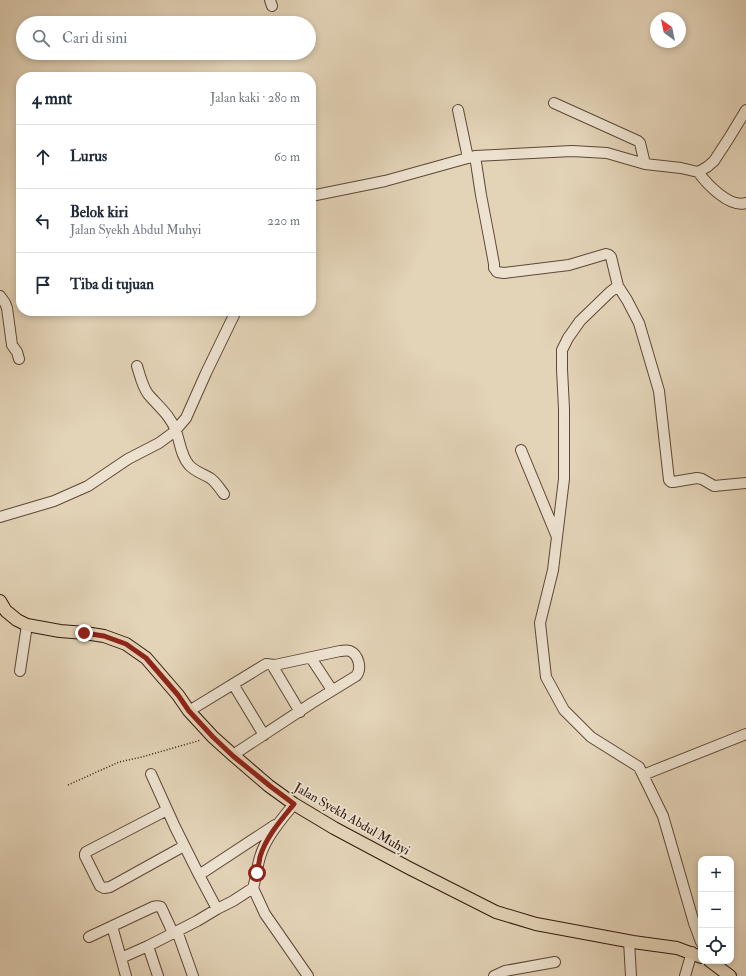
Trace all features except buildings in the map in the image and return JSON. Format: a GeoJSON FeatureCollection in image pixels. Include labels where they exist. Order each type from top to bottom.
{"type":"FeatureCollection","features":[{"type":"Feature","properties":{"kind":"main road","name":"Jalan Syekh Abdul Muhyi"},"geometry":{"type":"LineString","coordinates":[[0,601],[6,611],[17,620],[27,625],[60,631],[104,636],[126,644],[146,658],[178,695],[189,711],[213,737],[233,756],[270,786],[294,804],[334,828],[409,868],[496,912],[536,924],[677,948],[696,955]]}},
{"type":"Feature","properties":{"kind":"main road"},"geometry":{"type":"LineString","coordinates":[[714,964],[730,976]]}},
{"type":"Feature","properties":{"kind":"street"},"geometry":{"type":"LineString","coordinates":[[554,103],[638,141],[641,146],[645,164]]}},
{"type":"Feature","properties":{"kind":"street"},"geometry":{"type":"LineString","coordinates":[[458,110],[472,157],[494,268],[497,272],[504,273],[569,265],[609,254],[618,286],[628,300],[639,322],[659,391],[669,480],[674,482],[700,478],[711,485],[718,486],[746,483]]}},
{"type":"Feature","properties":{"kind":"street"},"geometry":{"type":"LineString","coordinates":[[698,172],[714,161],[746,110]]}},
{"type":"Feature","properties":{"kind":"street"},"geometry":{"type":"LineString","coordinates":[[316,195],[385,181],[472,157],[572,152],[607,153],[645,164],[681,168],[698,172],[724,197],[734,202],[742,204],[746,203]]}},
{"type":"Feature","properties":{"kind":"street"},"geometry":{"type":"LineString","coordinates":[[618,286],[580,321],[568,338],[562,350],[564,480],[554,570],[540,623],[546,677],[564,710],[591,737],[639,767],[663,816],[698,934]]}},
{"type":"Feature","properties":{"kind":"street"},"geometry":{"type":"LineString","coordinates":[[0,296],[7,308],[12,344],[19,358]]}},
{"type":"Feature","properties":{"kind":"street"},"geometry":{"type":"LineString","coordinates":[[0,517],[54,501],[88,486],[128,460],[159,443],[176,430],[186,418],[234,316]]}},
{"type":"Feature","properties":{"kind":"street"},"geometry":{"type":"LineString","coordinates":[[137,366],[145,389],[168,415],[176,430],[188,464],[194,470],[212,480],[224,494]]}},
{"type":"Feature","properties":{"kind":"street"},"geometry":{"type":"LineString","coordinates":[[521,450],[558,538]]}},
{"type":"Feature","properties":{"kind":"street"},"geometry":{"type":"LineString","coordinates":[[20,670],[27,625]]}},
{"type":"Feature","properties":{"kind":"street"},"geometry":{"type":"LineString","coordinates":[[189,711],[266,664],[272,665],[345,650],[356,657],[360,669],[356,676],[332,690],[233,756]]}},
{"type":"Feature","properties":{"kind":"street"},"geometry":{"type":"LineString","coordinates":[[311,658],[332,690]]}},
{"type":"Feature","properties":{"kind":"street"},"geometry":{"type":"LineString","coordinates":[[272,665],[300,712]]}},
{"type":"Feature","properties":{"kind":"street"},"geometry":{"type":"LineString","coordinates":[[233,684],[264,735]]}},
{"type":"Feature","properties":{"kind":"street"},"geometry":{"type":"LineString","coordinates":[[643,775],[746,734]]}},
{"type":"Feature","properties":{"kind":"street"},"geometry":{"type":"LineString","coordinates":[[151,774],[184,846],[217,909]]}},
{"type":"Feature","properties":{"kind":"street"},"geometry":{"type":"LineString","coordinates":[[294,804],[279,822],[268,840],[260,857],[253,888],[265,914],[308,976]]}},
{"type":"Feature","properties":{"kind":"street"},"geometry":{"type":"LineString","coordinates":[[167,810],[86,852],[85,856],[100,886],[104,888],[110,887],[184,846]]}},
{"type":"Feature","properties":{"kind":"street"},"geometry":{"type":"LineString","coordinates":[[199,875],[279,822]]}},
{"type":"Feature","properties":{"kind":"street"},"geometry":{"type":"LineString","coordinates":[[121,958],[197,921],[253,888]]}},
{"type":"Feature","properties":{"kind":"street"},"geometry":{"type":"LineString","coordinates":[[89,937],[153,907],[159,906],[175,932],[193,976]]}},
{"type":"Feature","properties":{"kind":"street"},"geometry":{"type":"LineString","coordinates":[[112,926],[126,976]]}},
{"type":"Feature","properties":{"kind":"street"},"geometry":{"type":"LineString","coordinates":[[629,941],[631,976]]}},
{"type":"Feature","properties":{"kind":"street"},"geometry":{"type":"LineString","coordinates":[[148,946],[158,976]]}},
{"type":"Feature","properties":{"kind":"street"},"geometry":{"type":"LineString","coordinates":[[685,976],[696,955]]}},
{"type":"Feature","properties":{"kind":"street"},"geometry":{"type":"LineString","coordinates":[[494,976],[505,971],[555,962]]}},
{"type":"Feature","properties":{"kind":"path"},"geometry":{"type":"LineString","coordinates":[[68,786],[119,762],[213,737]]}},
{"type":"Feature","properties":{"kind":"route"},"geometry":{"type":"LineString","coordinates":[[84,633],[104,636],[126,644],[146,658],[178,695],[189,711],[213,737],[233,756],[294,804],[270,835],[260,857],[257,873]]}}]}
